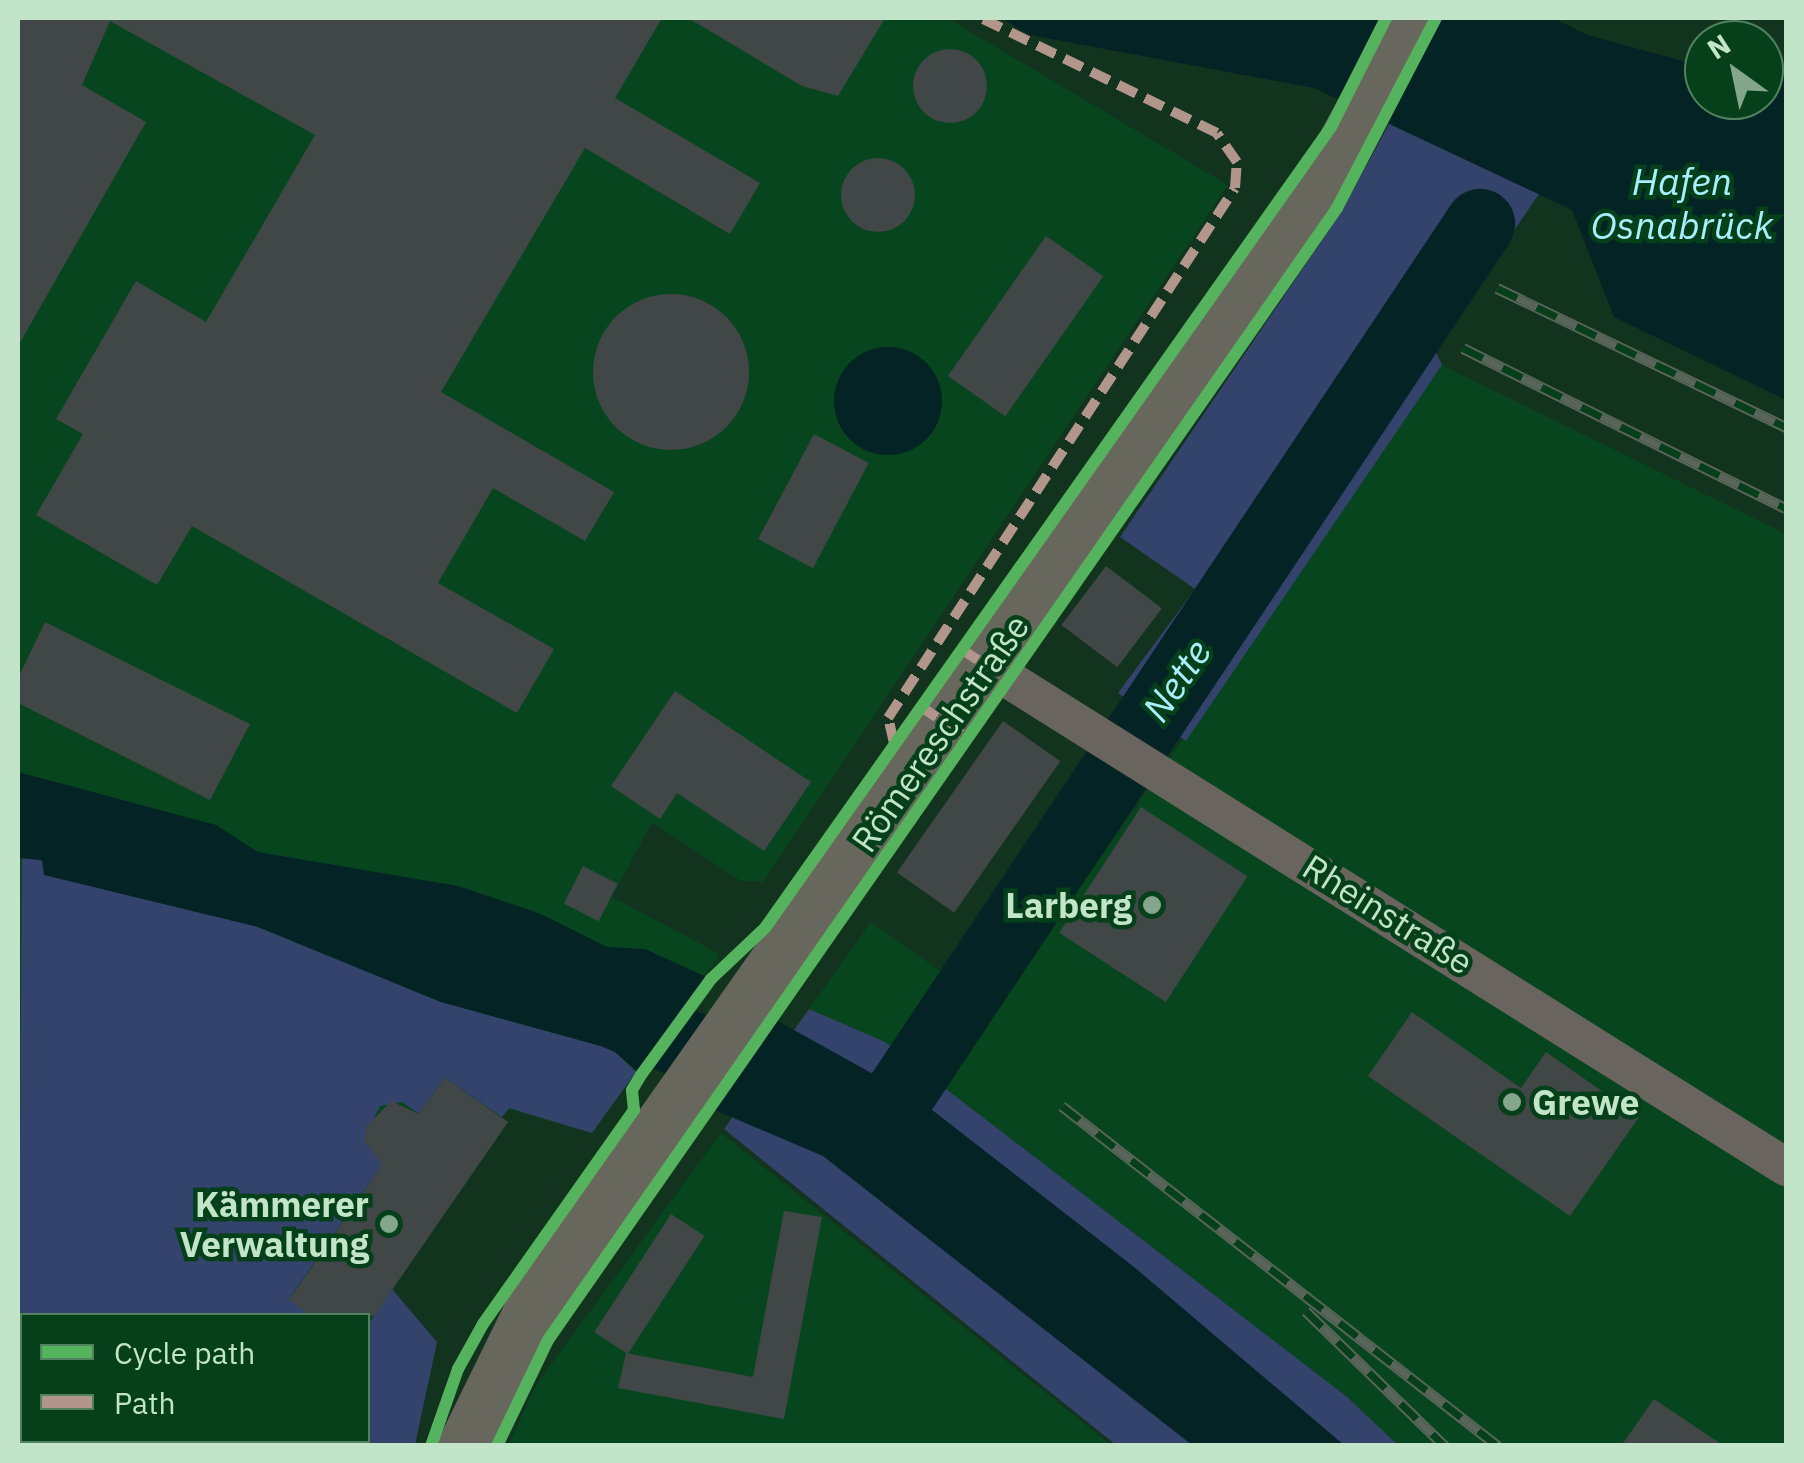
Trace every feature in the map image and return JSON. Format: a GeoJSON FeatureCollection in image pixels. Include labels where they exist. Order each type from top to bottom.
{"type":"FeatureCollection","features":[{"type":"Feature","properties":{"kind":"main road","name":"Römereschstraße"},"geometry":{"type":"LineString","coordinates":[[464,1446],[531,1309],[749,1006],[1351,137],[1412,18]]}},
{"type":"Feature","properties":{"kind":"street","name":"Rheinstraße"},"geometry":{"type":"LineString","coordinates":[[986,666],[1170,776],[1786,1167]]}},
{"type":"Feature","properties":{"kind":"shaded area"},"geometry":{"type":"Polygon","coordinates":[[[18,18],[947,18],[1228,185],[763,882],[741,881],[652,822],[612,897],[720,954],[592,1133],[509,1109],[502,1117],[508,1122],[370,1322],[370,1313],[289,1300],[18,1111],[18,18]]]}},
{"type":"Feature","properties":{"kind":"shaded area"},"geometry":{"type":"Polygon","coordinates":[[[1389,124],[1539,194],[1434,348],[1442,365],[1186,741],[1118,693],[1195,589],[1120,537],[1342,211],[1389,124]]]}},
{"type":"Feature","properties":{"kind":"shaded area"},"geometry":{"type":"Polygon","coordinates":[[[1442,365],[1786,534],[1786,1445],[1398,1445],[1346,1396],[885,1042],[809,1009],[871,922],[995,1010],[1442,365]]]}},
{"type":"Feature","properties":{"kind":"shaded area"},"geometry":{"type":"Polygon","coordinates":[[[22,855],[258,927],[441,1002],[612,1049],[636,1072],[592,1133],[509,1108],[502,1117],[445,1078],[419,1114],[402,1102],[380,1106],[364,1140],[386,1159],[289,1299],[309,1313],[20,1313],[20,1443],[370,1443],[370,1322],[392,1289],[437,1342],[415,1445],[18,1445],[22,855]]]}},
{"type":"Feature","properties":{"kind":"shaded area"},"geometry":{"type":"Polygon","coordinates":[[[809,1009],[885,1042],[1346,1396],[1398,1445],[1116,1445],[724,1129],[809,1009]]]}},
{"type":"Feature","properties":{"kind":"shaded area"},"geometry":{"type":"Polygon","coordinates":[[[721,1133],[1111,1445],[508,1446],[536,1385],[721,1133]]]}},
{"type":"Feature","properties":{"kind":"water","name":"Hafen Osnabrück"},"geometry":{"type":"Polygon","coordinates":[[[1001,18],[1553,18],[1588,35],[1684,61],[1684,120],[1784,120],[1786,74],[1786,400],[1614,317],[1572,210],[1314,88],[1030,35],[1001,18]]]}},
{"type":"Feature","properties":{"kind":"water"},"geometry":{"type":"Polygon","coordinates":[[[888,347],[918,356],[926,363],[933,371],[942,401],[933,431],[926,439],[918,446],[888,455],[858,446],[850,439],[843,431],[834,401],[843,371],[850,363],[858,356],[888,347]]]}},
{"type":"Feature","properties":{"kind":"water"},"geometry":{"type":"Polygon","coordinates":[[[18,772],[216,825],[258,852],[458,886],[541,914],[607,947],[645,949],[711,979],[641,1075],[612,1049],[441,1002],[258,927],[44,875],[42,860],[18,858],[18,772]]]}},
{"type":"Feature","properties":{"kind":"water"},"geometry":{"type":"Polygon","coordinates":[[[749,1005],[918,1099],[1134,1267],[1344,1445],[1192,1445],[823,1156],[682,1096],[749,1005]]]}},
{"type":"Feature","properties":{"kind":"building"},"geometry":{"type":"Polygon","coordinates":[[[18,18],[662,18],[615,98],[760,183],[730,234],[585,148],[441,392],[614,492],[585,541],[493,488],[438,583],[554,649],[517,713],[192,526],[157,585],[36,515],[83,434],[56,419],[136,281],[206,322],[315,135],[110,21],[82,85],[146,122],[18,346],[18,18]]]}},
{"type":"Feature","properties":{"kind":"building"},"geometry":{"type":"Polygon","coordinates":[[[688,18],[885,18],[838,96],[802,86],[688,18]]]}},
{"type":"Feature","properties":{"kind":"building"},"geometry":{"type":"Polygon","coordinates":[[[950,49],[977,59],[987,86],[977,113],[950,123],[923,113],[913,86],[923,59],[950,49]]]}},
{"type":"Feature","properties":{"kind":"building"},"geometry":{"type":"Polygon","coordinates":[[[878,158],[904,169],[915,195],[904,221],[878,232],[852,221],[841,195],[852,169],[878,158]]]}},
{"type":"Feature","properties":{"kind":"building"},"geometry":{"type":"Polygon","coordinates":[[[1046,236],[1103,276],[1005,416],[948,376],[1046,236]]]}},
{"type":"Feature","properties":{"kind":"building"},"geometry":{"type":"Polygon","coordinates":[[[671,294],[701,300],[726,317],[743,342],[749,372],[743,402],[726,427],[701,444],[671,450],[641,444],[616,427],[599,402],[593,372],[599,342],[616,317],[641,300],[671,294]]]}},
{"type":"Feature","properties":{"kind":"building"},"geometry":{"type":"Polygon","coordinates":[[[814,434],[869,463],[813,568],[758,539],[814,434]]]}},
{"type":"Feature","properties":{"kind":"building"},"geometry":{"type":"Polygon","coordinates":[[[1106,566],[1162,608],[1117,667],[1061,625],[1106,566]]]}},
{"type":"Feature","properties":{"kind":"building"},"geometry":{"type":"Polygon","coordinates":[[[45,622],[250,724],[210,800],[18,703],[18,678],[45,622]]]}},
{"type":"Feature","properties":{"kind":"building"},"geometry":{"type":"Polygon","coordinates":[[[675,691],[811,782],[764,851],[677,793],[660,819],[611,786],[675,691]]]}},
{"type":"Feature","properties":{"kind":"building"},"geometry":{"type":"Polygon","coordinates":[[[1003,721],[1060,761],[954,913],[897,873],[1003,721]]]}},
{"type":"Feature","properties":{"kind":"building","name":"Larberg"},"geometry":{"type":"Polygon","coordinates":[[[1141,807],[1248,876],[1166,1002],[1059,933],[1141,807]]]}},
{"type":"Feature","properties":{"kind":"building"},"geometry":{"type":"Polygon","coordinates":[[[583,866],[618,884],[599,921],[564,903],[583,866]]]}},
{"type":"Feature","properties":{"kind":"building","name":"Grewe"},"geometry":{"type":"Polygon","coordinates":[[[1412,1012],[1521,1088],[1546,1052],[1639,1117],[1570,1216],[1368,1076],[1412,1012]]]}},
{"type":"Feature","properties":{"kind":"building","name":"Kämmerer Verwaltung"},"geometry":{"type":"Polygon","coordinates":[[[445,1078],[508,1122],[374,1316],[308,1313],[289,1300],[382,1165],[364,1140],[366,1127],[391,1101],[419,1114],[445,1078]]]}},
{"type":"Feature","properties":{"kind":"building"},"geometry":{"type":"Polygon","coordinates":[[[784,1211],[822,1217],[784,1419],[618,1388],[626,1353],[753,1377],[784,1211]]]}},
{"type":"Feature","properties":{"kind":"building"},"geometry":{"type":"Polygon","coordinates":[[[671,1214],[705,1236],[628,1354],[594,1332],[671,1214]]]}},
{"type":"Feature","properties":{"kind":"building"},"geometry":{"type":"Polygon","coordinates":[[[1654,1399],[1724,1446],[1621,1446],[1654,1399]]]}},
{"type":"Feature","properties":{"kind":"waterway","name":"Nette"},"geometry":{"type":"LineString","coordinates":[[873,1135],[1480,224]]}},
{"type":"Feature","properties":{"kind":"waterway"},"geometry":{"type":"LineString","coordinates":[[580,999],[774,1082]]}},
{"type":"Feature","properties":{"kind":"railway"},"geometry":{"type":"LineString","coordinates":[[1497,288],[1786,427]]}},
{"type":"Feature","properties":{"kind":"railway"},"geometry":{"type":"LineString","coordinates":[[1463,348],[1786,508]]}},
{"type":"Feature","properties":{"kind":"railway"},"geometry":{"type":"LineString","coordinates":[[1062,1106],[1498,1446]]}},
{"type":"Feature","properties":{"kind":"railway"},"geometry":{"type":"LineString","coordinates":[[1306,1311],[1445,1446]]}},
{"type":"Feature","properties":{"kind":"marked path"},"geometry":{"type":"LineString","coordinates":[[894,743],[888,718],[1235,188],[1237,162],[1217,133],[981,18]]}},
{"type":"Feature","properties":{"kind":"marked path"},"geometry":{"type":"LineString","coordinates":[[961,649],[987,666]]}},
{"type":"Feature","properties":{"kind":"marked path"},"geometry":{"type":"LineString","coordinates":[[920,706],[969,739]]}},
{"type":"Feature","properties":{"kind":"cycle path"},"geometry":{"type":"LineString","coordinates":[[431,1446],[458,1369],[483,1324],[634,1110],[632,1090],[641,1075],[711,979],[765,928],[1331,127],[1386,18]]}},
{"type":"Feature","properties":{"kind":"cycle path"},"geometry":{"type":"LineString","coordinates":[[497,1446],[548,1340],[1337,208],[1436,18]]}},
{"type":"Feature","properties":{"kind":"place","name":"Larberg"},"geometry":{"type":"Point","coordinates":[1152,905]}},
{"type":"Feature","properties":{"kind":"place","name":"Grewe"},"geometry":{"type":"Point","coordinates":[1512,1102]}},
{"type":"Feature","properties":{"kind":"place","name":"Kämmerer Verwaltung"},"geometry":{"type":"Point","coordinates":[389,1224]}}]}
